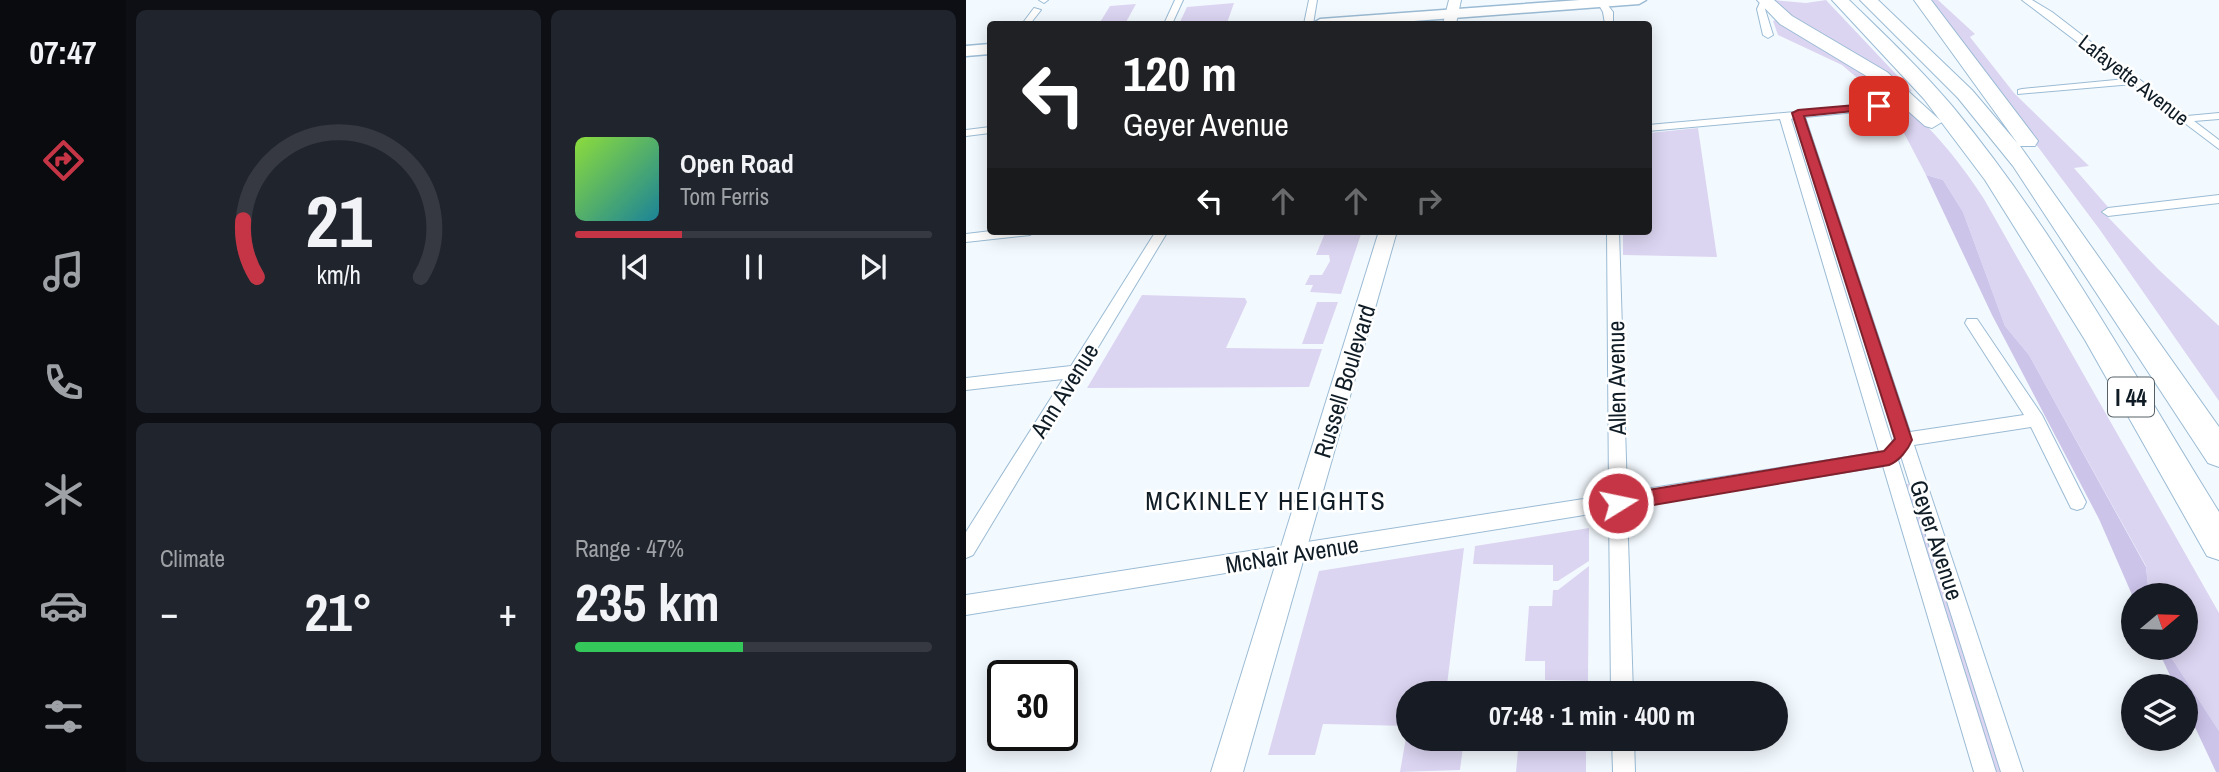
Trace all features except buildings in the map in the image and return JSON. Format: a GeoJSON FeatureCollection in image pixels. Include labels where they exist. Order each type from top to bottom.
{"type":"FeatureCollection","features":[{"type":"Feature","properties":{"kind":"highway"},"geometry":{"type":"LineString","coordinates":[[1765,0],[1798,27],[1880,76],[1913,103],[1945,135],[1998,202],[2042,250]]}},
{"type":"Feature","properties":{"kind":"highway","name":"I 44"},"geometry":{"type":"LineString","coordinates":[[1840,0],[1904,64],[1958,127],[2042,250],[2219,544]]}},
{"type":"Feature","properties":{"kind":"highway","name":"I 44"},"geometry":{"type":"LineString","coordinates":[[1868,0],[1938,66],[2022,162],[2219,453]]}},
{"type":"Feature","properties":{"kind":"highway"},"geometry":{"type":"LineString","coordinates":[[1923,1],[1987,84],[2033,151],[2076,225],[2085,252]]}},
{"type":"Feature","properties":{"kind":"main road"},"geometry":{"type":"LineString","coordinates":[[1356,21],[1639,0]]}},
{"type":"Feature","properties":{"kind":"main road"},"geometry":{"type":"LineString","coordinates":[[966,51],[987,49]]}},
{"type":"Feature","properties":{"kind":"main road","name":"Russell Boulevard"},"geometry":{"type":"LineString","coordinates":[[1227,772],[1387,235]]}},
{"type":"Feature","properties":{"kind":"street"},"geometry":{"type":"LineString","coordinates":[[1169,21],[1179,0]]}},
{"type":"Feature","properties":{"kind":"street"},"geometry":{"type":"LineString","coordinates":[[1309,21],[1313,0]]}},
{"type":"Feature","properties":{"kind":"street"},"geometry":{"type":"LineString","coordinates":[[1765,0],[1761,9],[1768,35]]}},
{"type":"Feature","properties":{"kind":"street","name":"Lafayette Avenue"},"geometry":{"type":"LineString","coordinates":[[2026,0],[2049,14],[2219,146]]}},
{"type":"Feature","properties":{"kind":"street","name":"Lafayette Avenue"},"geometry":{"type":"LineString","coordinates":[[2035,0],[2049,14]]}},
{"type":"Feature","properties":{"kind":"street"},"geometry":{"type":"LineString","coordinates":[[1602,2],[1608,12],[1609,21]]}},
{"type":"Feature","properties":{"kind":"street"},"geometry":{"type":"LineString","coordinates":[[1028,21],[1037,10]]}},
{"type":"Feature","properties":{"kind":"street"},"geometry":{"type":"LineString","coordinates":[[2022,92],[2136,81]]}},
{"type":"Feature","properties":{"kind":"street"},"geometry":{"type":"LineString","coordinates":[[1652,128],[1883,107]]}},
{"type":"Feature","properties":{"kind":"street","name":"Geyer Avenue"},"geometry":{"type":"LineString","coordinates":[[1791,114],[1823,216],[1861,308],[2012,772]]}},
{"type":"Feature","properties":{"kind":"street"},"geometry":{"type":"LineString","coordinates":[[2185,119],[2219,116]]}},
{"type":"Feature","properties":{"kind":"street"},"geometry":{"type":"LineString","coordinates":[[966,133],[987,130]]}},
{"type":"Feature","properties":{"kind":"street"},"geometry":{"type":"LineString","coordinates":[[2108,212],[2219,199]]}},
{"type":"Feature","properties":{"kind":"street","name":"Geyer Avenue"},"geometry":{"type":"LineString","coordinates":[[1823,216],[1843,308],[1985,772]]}},
{"type":"Feature","properties":{"kind":"street"},"geometry":{"type":"LineString","coordinates":[[966,238],[993,235]]}},
{"type":"Feature","properties":{"kind":"street","name":"Ann Avenue"},"geometry":{"type":"LineString","coordinates":[[966,549],[1160,235]]}},
{"type":"Feature","properties":{"kind":"street","name":"Allen Avenue"},"geometry":{"type":"LineString","coordinates":[[1613,235],[1622,681]]}},
{"type":"Feature","properties":{"kind":"street"},"geometry":{"type":"LineString","coordinates":[[1843,308],[1861,308]]}},
{"type":"Feature","properties":{"kind":"street"},"geometry":{"type":"LineString","coordinates":[[1972,323],[2036,420],[2077,502]]}},
{"type":"Feature","properties":{"kind":"street"},"geometry":{"type":"LineString","coordinates":[[966,384],[1076,371]]}},
{"type":"Feature","properties":{"kind":"street"},"geometry":{"type":"LineString","coordinates":[[1889,458],[1904,440],[2036,420]]}},
{"type":"Feature","properties":{"kind":"street","name":"McNair Avenue"},"geometry":{"type":"LineString","coordinates":[[966,605],[1889,458]]}},
{"type":"Feature","properties":{"kind":"street"},"geometry":{"type":"LineString","coordinates":[[1623,751],[1624,772]]}},
{"type":"Feature","properties":{"kind":"shaded area"},"geometry":{"type":"Polygon","coordinates":[[[1774,0],[1806,3],[1826,0],[1912,91],[1907,92],[1795,19],[1774,0]]]}},
{"type":"Feature","properties":{"kind":"shaded area"},"geometry":{"type":"Polygon","coordinates":[[[1928,0],[1938,0],[1975,34],[1970,37],[2014,93],[2089,166],[2074,168],[2108,207],[2104,213],[2219,326],[2219,401],[2100,230],[1928,0]]]}},
{"type":"Feature","properties":{"kind":"shaded area"},"geometry":{"type":"Polygon","coordinates":[[[1234,3],[1228,21],[1180,21],[1187,7],[1234,3]]]}},
{"type":"Feature","properties":{"kind":"shaded area"},"geometry":{"type":"Polygon","coordinates":[[[1136,4],[1127,21],[1101,21],[1110,6],[1136,4]]]}},
{"type":"Feature","properties":{"kind":"shaded area"},"geometry":{"type":"Polygon","coordinates":[[[1776,20],[1839,57],[1893,95],[1940,140],[1984,199],[2219,613],[2219,731],[2198,699],[2198,674],[2182,674],[2173,660],[2198,660],[2198,583],[2148,583],[2146,566],[2029,355],[2005,326],[1963,212],[1943,180],[1926,175],[1893,112],[1842,65],[1778,35],[1773,21],[1776,20]]]}},
{"type":"Feature","properties":{"kind":"shaded area"},"geometry":{"type":"Polygon","coordinates":[[[1698,128],[1717,257],[1623,255],[1623,235],[1652,235],[1652,133],[1698,128]]]}},
{"type":"Feature","properties":{"kind":"shaded area"},"geometry":{"type":"Polygon","coordinates":[[[1926,175],[1943,180],[1963,212],[2005,326],[2029,355],[2146,567],[2148,583],[2127,583],[2099,519],[1992,315],[1926,175]]]}},
{"type":"Feature","properties":{"kind":"shaded area"},"geometry":{"type":"Polygon","coordinates":[[[1324,235],[1361,235],[1341,294],[1310,292],[1313,285],[1305,285],[1310,275],[1322,275],[1330,261],[1329,255],[1316,255],[1324,235]]]}},
{"type":"Feature","properties":{"kind":"shaded area"},"geometry":{"type":"Polygon","coordinates":[[[1142,295],[1245,298],[1247,302],[1226,348],[1322,349],[1309,387],[1087,388],[1142,295]]]}},
{"type":"Feature","properties":{"kind":"shaded area"},"geometry":{"type":"Polygon","coordinates":[[[1317,302],[1338,302],[1323,344],[1302,344],[1317,302]]]}},
{"type":"Feature","properties":{"kind":"shaded area"},"geometry":{"type":"Polygon","coordinates":[[[1905,484],[1911,484],[2001,772],[1995,772],[1905,484]]]}},
{"type":"Feature","properties":{"kind":"shaded area"},"geometry":{"type":"Polygon","coordinates":[[[1589,528],[1589,561],[1558,581],[1553,581],[1553,565],[1473,564],[1475,546],[1589,528]]]}},
{"type":"Feature","properties":{"kind":"shaded area"},"geometry":{"type":"Polygon","coordinates":[[[1464,548],[1447,681],[1396,681],[1396,726],[1323,724],[1315,755],[1268,755],[1319,571],[1464,548]]]}},
{"type":"Feature","properties":{"kind":"shaded area"},"geometry":{"type":"Polygon","coordinates":[[[1589,566],[1588,681],[1545,680],[1545,661],[1525,661],[1529,606],[1552,606],[1553,590],[1558,590],[1589,566]]]}},
{"type":"Feature","properties":{"kind":"shaded area"},"geometry":{"type":"Polygon","coordinates":[[[2163,660],[2173,660],[2182,674],[2169,674],[2163,660]]]}},
{"type":"Feature","properties":{"kind":"shaded area"},"geometry":{"type":"Polygon","coordinates":[[[2198,699],[2219,731],[2219,772],[2216,772],[2198,734],[2198,699]]]}},
{"type":"Feature","properties":{"kind":"shaded area"},"geometry":{"type":"Polygon","coordinates":[[[1404,751],[1462,751],[1460,770],[1400,772],[1404,751]]]}},
{"type":"Feature","properties":{"kind":"shaded area"},"geometry":{"type":"Polygon","coordinates":[[[1518,751],[1586,751],[1586,772],[1516,772],[1518,751]]]}},
{"type":"Feature","properties":{"kind":"district","name":"MCKINLEY HEIGHTS"},"geometry":{"type":"Point","coordinates":[1266,500]}},
{"type":"Feature","properties":{"kind":"route"},"geometry":{"type":"LineString","coordinates":[[1618,503],[1889,458],[1904,440],[1798,113],[1879,106]]}}]}
